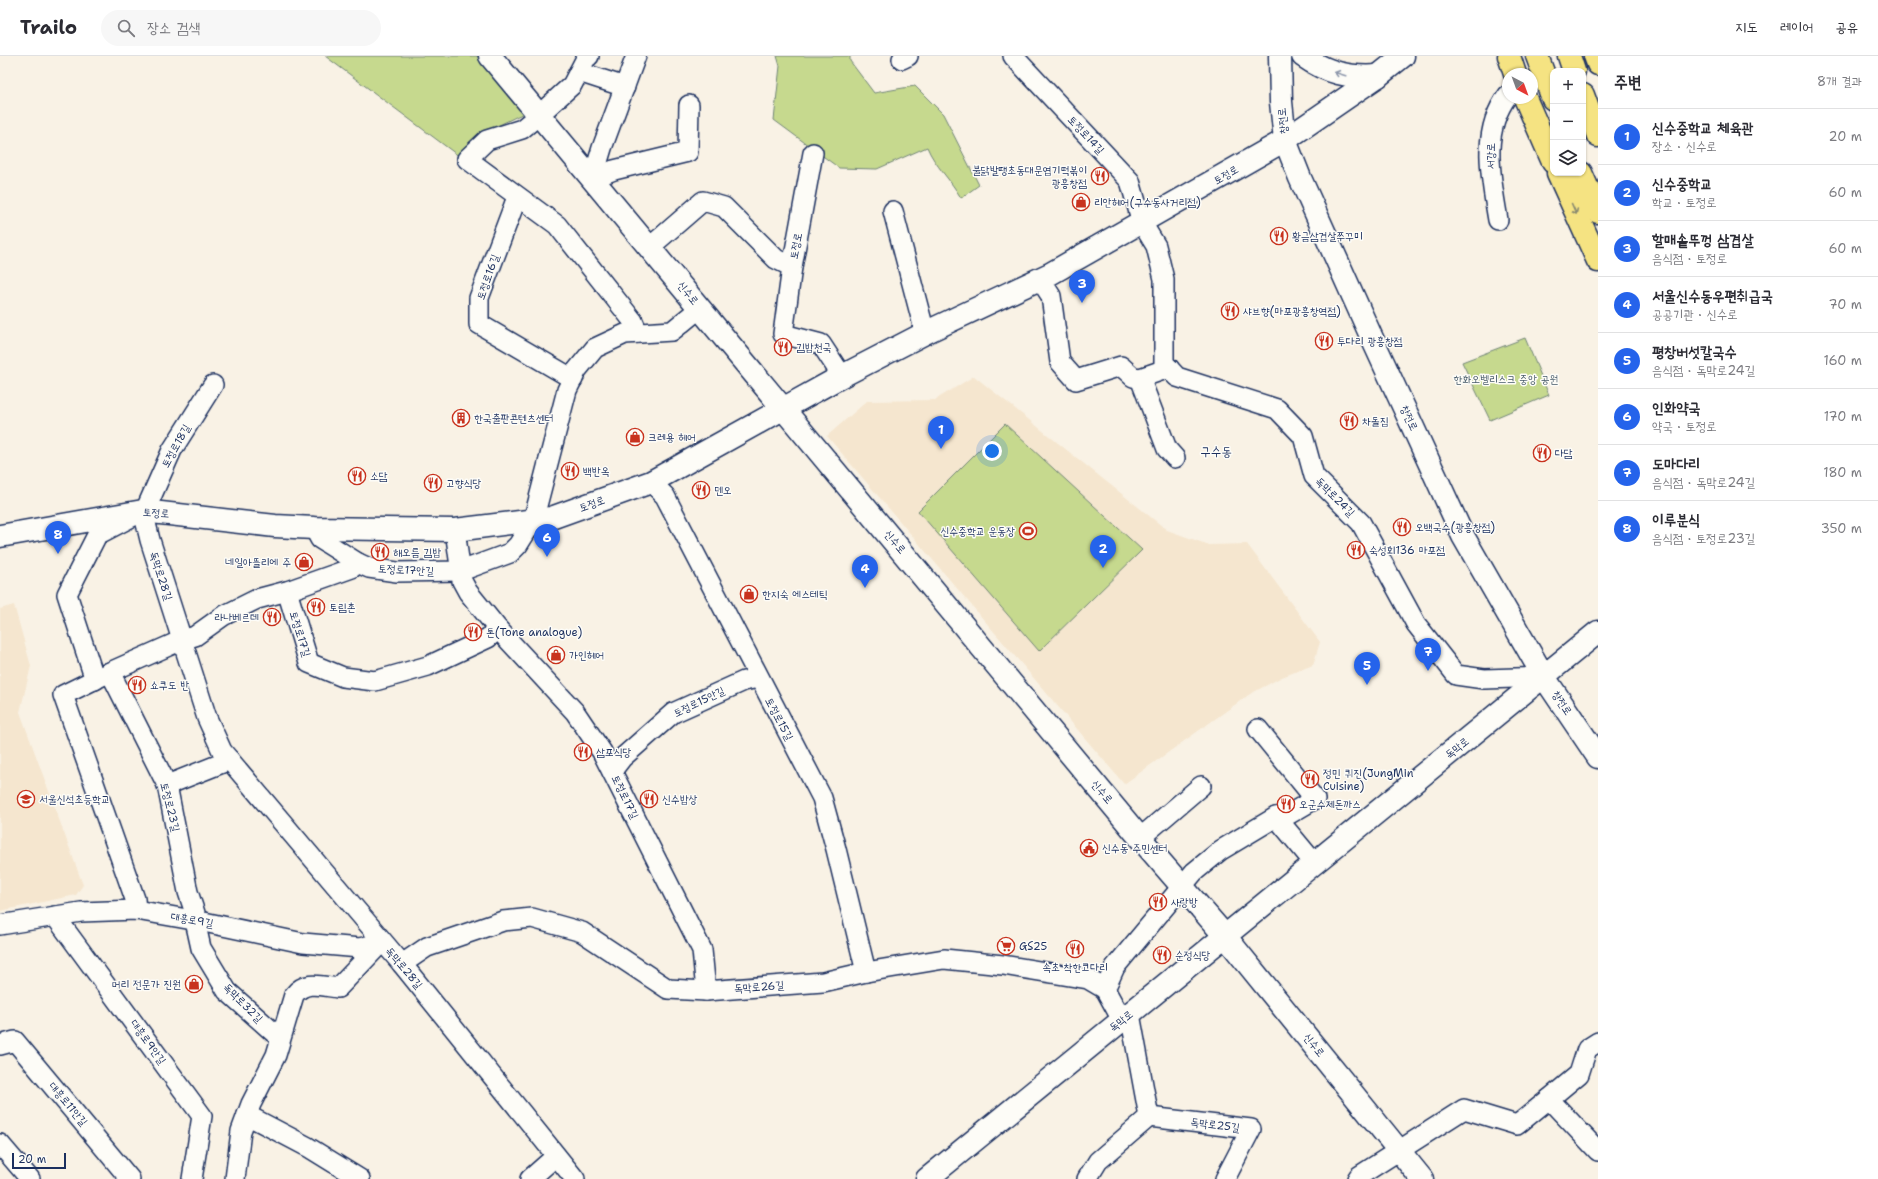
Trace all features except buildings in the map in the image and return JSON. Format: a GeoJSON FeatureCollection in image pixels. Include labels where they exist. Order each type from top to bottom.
{"type":"FeatureCollection","features":[{"type":"Feature","properties":{"kind":"main road","name":"신수로"},"geometry":{"type":"LineString","coordinates":[[490,56],[540,114],[1140,838],[1225,936],[1422,1179]]}},
{"type":"Feature","properties":{"kind":"main road","name":"창전로"},"geometry":{"type":"LineString","coordinates":[[1280,56],[1281,102],[1285,140],[1300,178],[1463,536],[1544,677],[1598,757]]}},
{"type":"Feature","properties":{"kind":"main road"},"geometry":{"type":"LineString","coordinates":[[1303,56],[1323,68],[1343,75],[1360,77],[1378,76]]}},
{"type":"Feature","properties":{"kind":"main road","name":"토정로"},"geometry":{"type":"LineString","coordinates":[[0,536],[144,511],[274,526],[314,528],[455,530],[551,518],[651,482],[842,376],[925,333],[1040,279],[1142,223],[1285,140],[1378,76],[1403,56]]}},
{"type":"Feature","properties":{"kind":"main road"},"geometry":{"type":"LineString","coordinates":[[1510,56],[1513,68]]}},
{"type":"Feature","properties":{"kind":"main road"},"geometry":{"type":"LineString","coordinates":[[1537,56],[1550,91]]}},
{"type":"Feature","properties":{"kind":"main road"},"geometry":{"type":"LineString","coordinates":[[1569,56],[1573,68]]}},
{"type":"Feature","properties":{"kind":"main road"},"geometry":{"type":"LineString","coordinates":[[1595,56],[1598,64]]}},
{"type":"Feature","properties":{"kind":"main road"},"geometry":{"type":"LineString","coordinates":[[1586,103],[1598,136]]}},
{"type":"Feature","properties":{"kind":"main road"},"geometry":{"type":"LineString","coordinates":[[1528,104],[1550,155]]}},
{"type":"Feature","properties":{"kind":"main road"},"geometry":{"type":"LineString","coordinates":[[1559,176],[1598,261]]}},
{"type":"Feature","properties":{"kind":"main road"},"geometry":{"type":"LineString","coordinates":[[1583,176],[1598,212]]}},
{"type":"Feature","properties":{"kind":"main road","name":"독막로"},"geometry":{"type":"LineString","coordinates":[[940,1175],[1126,1017],[1598,632]]}},
{"type":"Feature","properties":{"kind":"street"},"geometry":{"type":"LineString","coordinates":[[589,56],[586,58],[572,85],[540,114],[522,129],[487,140],[467,159],[517,197],[558,225],[633,321],[638,333]]}},
{"type":"Feature","properties":{"kind":"street"},"geometry":{"type":"LineString","coordinates":[[593,178],[602,148],[636,56]]}},
{"type":"Feature","properties":{"kind":"street","name":"토정로14길"},"geometry":{"type":"LineString","coordinates":[[1013,56],[1130,181],[1142,223]]}},
{"type":"Feature","properties":{"kind":"street"},"geometry":{"type":"LineString","coordinates":[[579,72],[625,87]]}},
{"type":"Feature","properties":{"kind":"street","name":"서강로"},"geometry":{"type":"LineString","coordinates":[[1498,220],[1489,165],[1491,132],[1499,107],[1502,103]]}},
{"type":"Feature","properties":{"kind":"street"},"geometry":{"type":"LineString","coordinates":[[593,178],[614,170],[688,152],[689,105]]}},
{"type":"Feature","properties":{"kind":"street","name":"토정로"},"geometry":{"type":"LineString","coordinates":[[813,153],[792,267],[783,334],[822,344],[842,376]]}},
{"type":"Feature","properties":{"kind":"street","name":"토정로16길"},"geometry":{"type":"LineString","coordinates":[[517,197],[479,298],[479,324],[573,379]]}},
{"type":"Feature","properties":{"kind":"street"},"geometry":{"type":"LineString","coordinates":[[650,247],[703,201],[724,207],[776,259],[792,267]]}},
{"type":"Feature","properties":{"kind":"street"},"geometry":{"type":"LineString","coordinates":[[893,211],[925,333]]}},
{"type":"Feature","properties":{"kind":"street"},"geometry":{"type":"LineString","coordinates":[[1040,279],[1051,296],[1060,362],[1076,380],[1121,366],[1133,377],[1140,378],[1169,368],[1164,363],[1164,279],[1156,246],[1142,223]]}},
{"type":"Feature","properties":{"kind":"street"},"geometry":{"type":"LineString","coordinates":[[461,572],[510,554],[518,545],[533,520],[555,431],[567,390],[595,348],[625,334],[672,331],[700,308]]}},
{"type":"Feature","properties":{"kind":"street","name":"독막로24길"},"geometry":{"type":"LineString","coordinates":[[1169,368],[1177,377],[1277,409],[1303,436],[1314,476],[1361,524],[1416,624],[1456,675],[1484,679],[1544,677]]}},
{"type":"Feature","properties":{"kind":"street"},"geometry":{"type":"LineString","coordinates":[[1140,378],[1166,449],[1175,458]]}},
{"type":"Feature","properties":{"kind":"street","name":"토정로18길"},"geometry":{"type":"LineString","coordinates":[[144,511],[172,450],[213,385]]}},
{"type":"Feature","properties":{"kind":"street","name":"토정로15길"},"geometry":{"type":"LineString","coordinates":[[651,482],[665,496],[758,678],[822,798],[866,972]]}},
{"type":"Feature","properties":{"kind":"street","name":"독막로28길"},"geometry":{"type":"LineString","coordinates":[[144,511],[150,540],[207,718],[222,750],[402,964],[556,1156],[570,1177]]}},
{"type":"Feature","properties":{"kind":"street","name":"토정로23길"},"geometry":{"type":"LineString","coordinates":[[144,511],[97,535],[67,594],[103,676],[166,785],[188,892],[196,913],[195,921]]}},
{"type":"Feature","properties":{"kind":"street"},"geometry":{"type":"LineString","coordinates":[[136,910],[135,899],[63,694],[182,640],[195,636],[223,616],[257,599],[287,591],[352,568],[358,563],[320,539],[314,528]]}},
{"type":"Feature","properties":{"kind":"street","name":"토정로17길"},"geometry":{"type":"LineString","coordinates":[[455,530],[462,581],[468,592],[498,629],[575,712],[602,752],[702,950],[706,991]]}},
{"type":"Feature","properties":{"kind":"street","name":"토정로17안길"},"geometry":{"type":"LineString","coordinates":[[358,563],[369,568],[397,572],[461,572]]}},
{"type":"Feature","properties":{"kind":"street","name":"토정로17길"},"geometry":{"type":"LineString","coordinates":[[287,591],[309,663],[343,677],[375,681],[428,666],[488,638],[498,629]]}},
{"type":"Feature","properties":{"kind":"street","name":"토정로15안길"},"geometry":{"type":"LineString","coordinates":[[612,771],[622,758],[673,713],[744,681],[758,678]]}},
{"type":"Feature","properties":{"kind":"street"},"geometry":{"type":"LineString","coordinates":[[1105,990],[1115,967],[1194,872],[1221,850],[1257,827],[1276,817],[1286,816],[1315,799],[1258,729]]}},
{"type":"Feature","properties":{"kind":"street"},"geometry":{"type":"LineString","coordinates":[[166,785],[230,760]]}},
{"type":"Feature","properties":{"kind":"street"},"geometry":{"type":"LineString","coordinates":[[1140,838],[1201,786]]}},
{"type":"Feature","properties":{"kind":"street"},"geometry":{"type":"LineString","coordinates":[[1276,817],[1315,864]]}},
{"type":"Feature","properties":{"kind":"street","name":"대흥로9길"},"geometry":{"type":"LineString","coordinates":[[0,926],[81,912],[136,910],[204,922],[303,943],[360,948],[382,942]]}},
{"type":"Feature","properties":{"kind":"street","name":"대흥로9안길"},"geometry":{"type":"LineString","coordinates":[[55,916],[202,1116],[192,1179]]}},
{"type":"Feature","properties":{"kind":"street","name":"독막로26길"},"geometry":{"type":"LineString","coordinates":[[402,964],[427,947],[502,921],[532,918],[582,932],[668,989],[706,991],[823,982],[866,972],[944,959],[1003,965],[1088,979],[1105,990],[1126,1017]]}},
{"type":"Feature","properties":{"kind":"street","name":"독막로32길"},"geometry":{"type":"LineString","coordinates":[[195,921],[200,948],[228,991],[273,1032],[280,1036]]}},
{"type":"Feature","properties":{"kind":"street"},"geometry":{"type":"LineString","coordinates":[[234,1179],[241,1131],[247,1115],[276,1055],[280,1036],[294,995],[298,989],[304,985],[338,988],[382,942]]}},
{"type":"Feature","properties":{"kind":"street"},"geometry":{"type":"LineString","coordinates":[[1087,1179],[1098,1161],[1149,1117],[1126,1017]]}},
{"type":"Feature","properties":{"kind":"street","name":"대흥로11안길"},"geometry":{"type":"LineString","coordinates":[[0,1045],[15,1041],[130,1179]]}},
{"type":"Feature","properties":{"kind":"street"},"geometry":{"type":"LineString","coordinates":[[1357,1179],[1399,1150],[1464,1109],[1517,1125],[1579,1074],[1587,1049],[1598,1042]]}},
{"type":"Feature","properties":{"kind":"street"},"geometry":{"type":"LineString","coordinates":[[1548,1099],[1598,1151]]}},
{"type":"Feature","properties":{"kind":"street"},"geometry":{"type":"LineString","coordinates":[[247,1115],[308,1146],[360,1179]]}},
{"type":"Feature","properties":{"kind":"street","name":"독막로25길"},"geometry":{"type":"LineString","coordinates":[[1149,1117],[1251,1129],[1225,1179]]}},
{"type":"Feature","properties":{"kind":"street"},"geometry":{"type":"LineString","coordinates":[[0,1144],[30,1179]]}},
{"type":"Feature","properties":{"kind":"street"},"geometry":{"type":"LineString","coordinates":[[530,1179],[556,1156]]}},
{"type":"Feature","properties":{"kind":"shaded area"},"geometry":{"type":"Polygon","coordinates":[[[974,376],[1167,530],[1209,545],[1247,544],[1320,642],[1313,665],[1282,677],[1250,694],[1124,784],[827,436],[867,401],[935,400],[974,376]]]}},
{"type":"Feature","properties":{"kind":"shaded area","name":"서울신석초등학교"},"geometry":{"type":"Polygon","coordinates":[[[14,605],[31,666],[20,712],[83,885],[76,895],[0,911],[0,609],[14,605]]]}},
{"type":"Feature","properties":{"kind":"green space"},"geometry":{"type":"Polygon","coordinates":[[[325,56],[477,56],[524,113],[493,128],[460,157],[325,56]]]}},
{"type":"Feature","properties":{"kind":"green space"},"geometry":{"type":"Polygon","coordinates":[[[777,56],[850,56],[850,61],[874,93],[915,86],[943,114],[979,185],[961,198],[930,154],[927,147],[877,169],[839,168],[774,120],[780,66],[777,56]]]}},
{"type":"Feature","properties":{"kind":"green space","name":"한화오벨리스크 중앙 공원"},"geometry":{"type":"Polygon","coordinates":[[[1525,338],[1549,395],[1490,420],[1462,362],[1525,338]]]}},
{"type":"Feature","properties":{"kind":"green space","name":"신수중학교 운동장"},"geometry":{"type":"Polygon","coordinates":[[[1005,424],[1142,550],[1039,651],[918,511],[1005,424]]]}},
{"type":"Feature","properties":{"kind":"place","name":"불닭발땡초동대문엽기떡볶이 광흥창점"},"geometry":{"type":"Point","coordinates":[1100,176]}},
{"type":"Feature","properties":{"kind":"place","name":"리안헤어(구수동사거리점)"},"geometry":{"type":"Point","coordinates":[1081,202]}},
{"type":"Feature","properties":{"kind":"place","name":"황금삼겹살쭈꾸미"},"geometry":{"type":"Point","coordinates":[1279,236]}},
{"type":"Feature","properties":{"kind":"place","name":"할매솥뚜껑 삼겹살"},"geometry":{"type":"Point","coordinates":[1082,303]}},
{"type":"Feature","properties":{"kind":"place","name":"샤브향(마포광흥창역점)"},"geometry":{"type":"Point","coordinates":[1230,311]}},
{"type":"Feature","properties":{"kind":"place","name":"투다리 광흥창점"},"geometry":{"type":"Point","coordinates":[1324,341]}},
{"type":"Feature","properties":{"kind":"place","name":"김밥천국"},"geometry":{"type":"Point","coordinates":[783,347]}},
{"type":"Feature","properties":{"kind":"place","name":"한국출판콘텐츠센터"},"geometry":{"type":"Point","coordinates":[461,418]}},
{"type":"Feature","properties":{"kind":"place","name":"차돌집"},"geometry":{"type":"Point","coordinates":[1349,421]}},
{"type":"Feature","properties":{"kind":"place","name":"크레용 헤어"},"geometry":{"type":"Point","coordinates":[635,437]}},
{"type":"Feature","properties":{"kind":"place","name":"신수중학교 체육관"},"geometry":{"type":"Point","coordinates":[941,449]}},
{"type":"Feature","properties":{"kind":"place","name":"다담"},"geometry":{"type":"Point","coordinates":[1542,453]}},
{"type":"Feature","properties":{"kind":"place","name":"백반옥"},"geometry":{"type":"Point","coordinates":[570,471]}},
{"type":"Feature","properties":{"kind":"place","name":"소담"},"geometry":{"type":"Point","coordinates":[357,476]}},
{"type":"Feature","properties":{"kind":"place","name":"고향식당"},"geometry":{"type":"Point","coordinates":[433,483]}},
{"type":"Feature","properties":{"kind":"place","name":"덴오"},"geometry":{"type":"Point","coordinates":[701,490]}},
{"type":"Feature","properties":{"kind":"place","name":"오백국수(광흥창점)"},"geometry":{"type":"Point","coordinates":[1402,527]}},
{"type":"Feature","properties":{"kind":"place","name":"신수중학교 운동장"},"geometry":{"type":"Point","coordinates":[1028,531]}},
{"type":"Feature","properties":{"kind":"place","name":"숙성회136 마포점"},"geometry":{"type":"Point","coordinates":[1356,550]}},
{"type":"Feature","properties":{"kind":"place","name":"해오름 김밥"},"geometry":{"type":"Point","coordinates":[380,552]}},
{"type":"Feature","properties":{"kind":"place","name":"이루분식"},"geometry":{"type":"Point","coordinates":[58,554]}},
{"type":"Feature","properties":{"kind":"place","name":"인화약국"},"geometry":{"type":"Point","coordinates":[547,557]}},
{"type":"Feature","properties":{"kind":"place","name":"네일아뜰리에 주"},"geometry":{"type":"Point","coordinates":[304,562]}},
{"type":"Feature","properties":{"kind":"place","name":"신수중학교"},"geometry":{"type":"Point","coordinates":[1103,568]}},
{"type":"Feature","properties":{"kind":"place","name":"서울신수동우편취급국"},"geometry":{"type":"Point","coordinates":[865,588]}},
{"type":"Feature","properties":{"kind":"place","name":"한지숙 에스테틱"},"geometry":{"type":"Point","coordinates":[749,594]}},
{"type":"Feature","properties":{"kind":"place","name":"토림촌"},"geometry":{"type":"Point","coordinates":[316,607]}},
{"type":"Feature","properties":{"kind":"place","name":"라나베르데"},"geometry":{"type":"Point","coordinates":[272,617]}},
{"type":"Feature","properties":{"kind":"place","name":"톤(Tone analogue)"},"geometry":{"type":"Point","coordinates":[473,632]}},
{"type":"Feature","properties":{"kind":"place","name":"가인헤어"},"geometry":{"type":"Point","coordinates":[556,655]}},
{"type":"Feature","properties":{"kind":"place","name":"도마다리"},"geometry":{"type":"Point","coordinates":[1428,671]}},
{"type":"Feature","properties":{"kind":"place","name":"쇼쿠도 반"},"geometry":{"type":"Point","coordinates":[137,685]}},
{"type":"Feature","properties":{"kind":"place","name":"평창버섯칼국수"},"geometry":{"type":"Point","coordinates":[1367,685]}},
{"type":"Feature","properties":{"kind":"place","name":"삼포식당"},"geometry":{"type":"Point","coordinates":[583,752]}},
{"type":"Feature","properties":{"kind":"place","name":"정민 퀴진(JungMin Cuisine)"},"geometry":{"type":"Point","coordinates":[1310,779]}},
{"type":"Feature","properties":{"kind":"place","name":"서울신석초등학교"},"geometry":{"type":"Point","coordinates":[26,799]}},
{"type":"Feature","properties":{"kind":"place","name":"신수밥상"},"geometry":{"type":"Point","coordinates":[649,799]}},
{"type":"Feature","properties":{"kind":"place","name":"오군수제돈까스"},"geometry":{"type":"Point","coordinates":[1286,804]}},
{"type":"Feature","properties":{"kind":"place","name":"신수동 주민센터"},"geometry":{"type":"Point","coordinates":[1089,848]}},
{"type":"Feature","properties":{"kind":"place","name":"사랑방"},"geometry":{"type":"Point","coordinates":[1158,902]}},
{"type":"Feature","properties":{"kind":"place","name":"GS25"},"geometry":{"type":"Point","coordinates":[1006,946]}},
{"type":"Feature","properties":{"kind":"place","name":"속초 착한코다리"},"geometry":{"type":"Point","coordinates":[1075,949]}},
{"type":"Feature","properties":{"kind":"place","name":"순정식당"},"geometry":{"type":"Point","coordinates":[1162,955]}},
{"type":"Feature","properties":{"kind":"place","name":"머리 전문가 진원"},"geometry":{"type":"Point","coordinates":[194,984]}},
{"type":"Feature","properties":{"kind":"district","name":"구수동"},"geometry":{"type":"Point","coordinates":[1216,451]}}]}
